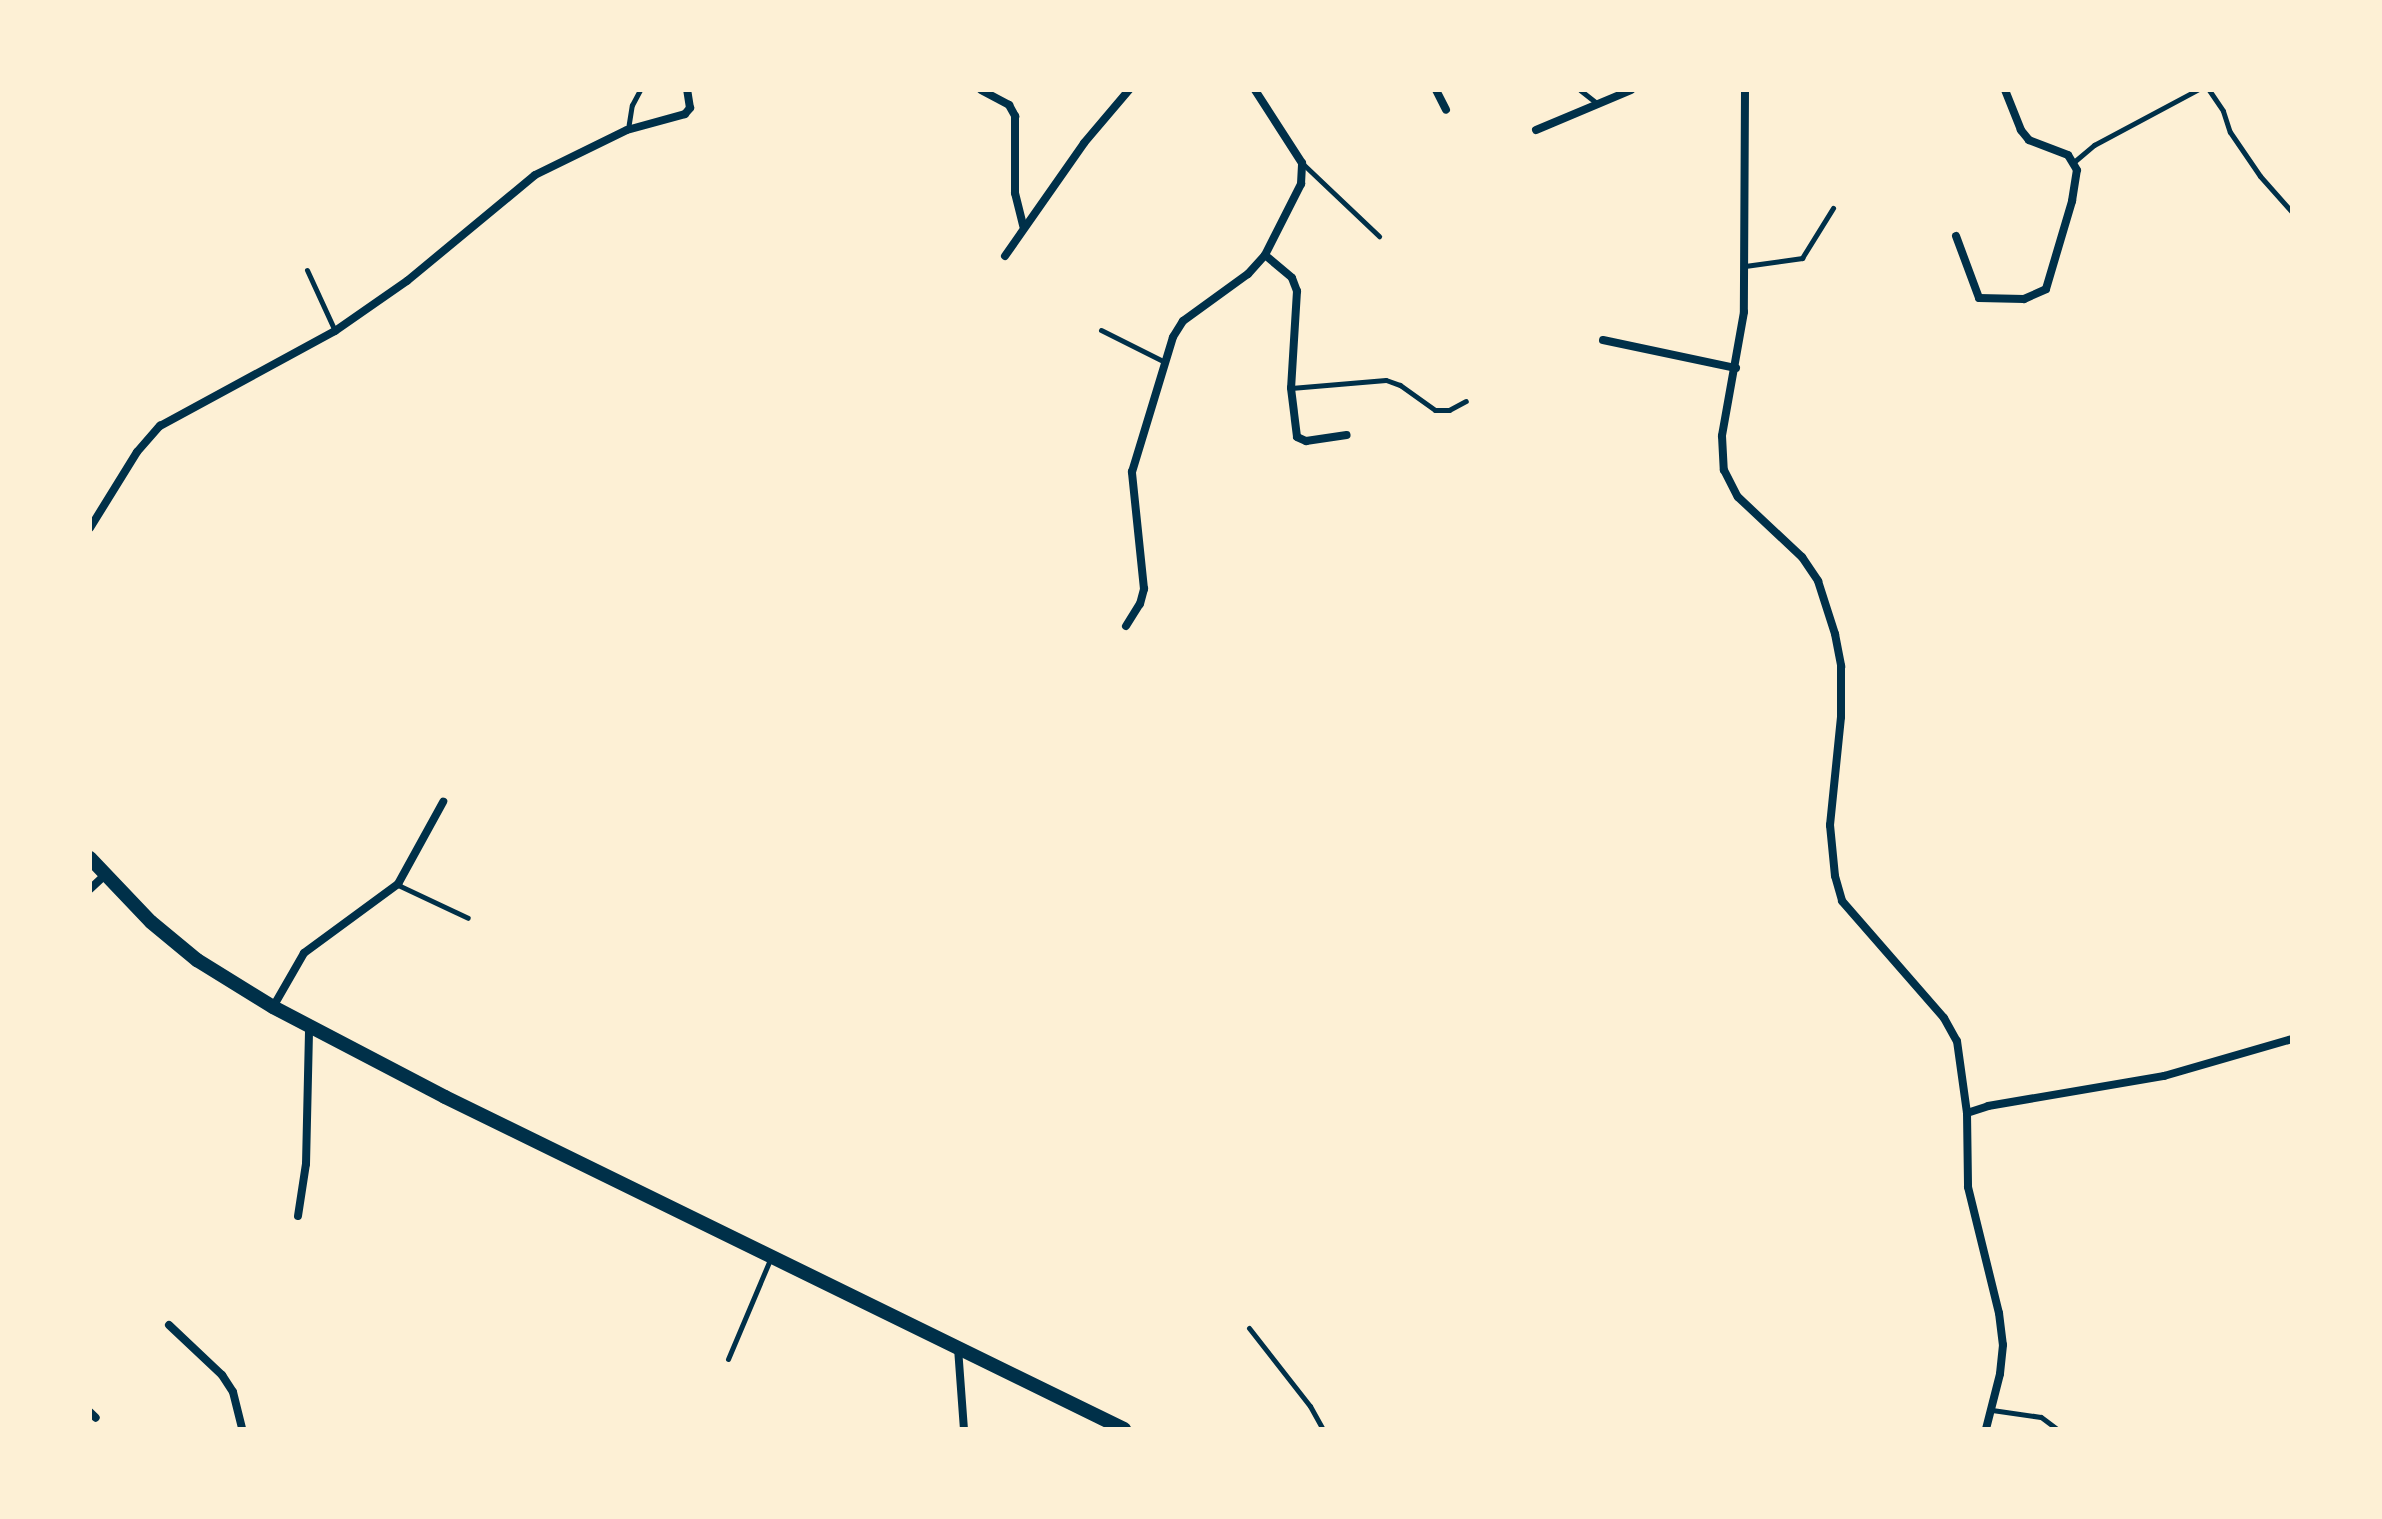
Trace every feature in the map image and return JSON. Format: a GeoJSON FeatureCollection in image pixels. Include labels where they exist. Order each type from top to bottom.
{"type":"FeatureCollection","features":[{"type":"Feature","properties":{"kind":"street"},"geometry":{"type":"LineString","coordinates":[[90,528],[137,452],[160,426],[335,331],[407,281],[535,175],[627,130],[685,114],[690,108],[687,90]]}},
{"type":"Feature","properties":{"kind":"street"},"geometry":{"type":"LineString","coordinates":[[981,90],[1009,105],[1015,116],[1015,193],[1023,226]]}},
{"type":"Feature","properties":{"kind":"street"},"geometry":{"type":"LineString","coordinates":[[1005,256],[1023,226],[1084,143],[1129,90]]}},
{"type":"Feature","properties":{"kind":"street"},"geometry":{"type":"LineString","coordinates":[[1126,626],[1140,604],[1144,589],[1132,472],[1165,362],[1183,321],[1248,274],[1265,255],[1301,184],[1302,163],[1255,90]]}},
{"type":"Feature","properties":{"kind":"street"},"geometry":{"type":"LineString","coordinates":[[1436,90],[1446,110]]}},
{"type":"Feature","properties":{"kind":"street"},"geometry":{"type":"LineString","coordinates":[[1536,130],[1600,106],[1631,90]]}},
{"type":"Feature","properties":{"kind":"street"},"geometry":{"type":"LineString","coordinates":[[1745,90],[1744,312],[1722,436],[1724,470],[1738,497],[1802,557],[1818,581],[1835,634],[1841,666],[1841,717],[1830,825],[1835,876],[1842,901],[1944,1018],[1957,1041],[1967,1113],[1968,1187],[1999,1313],[2003,1345],[2000,1374],[1986,1429]]}},
{"type":"Feature","properties":{"kind":"street"},"geometry":{"type":"LineString","coordinates":[[1956,236],[1979,298],[2024,299],[2043,292],[2072,201],[2077,176],[2075,161],[2068,155],[2029,140],[2017,123],[2005,90]]}},
{"type":"Feature","properties":{"kind":"street"},"geometry":{"type":"LineString","coordinates":[[1265,255],[1292,278],[1297,291],[1291,388],[1297,437],[1306,441],[1347,435]]}},
{"type":"Feature","properties":{"kind":"street"},"geometry":{"type":"LineString","coordinates":[[1603,340],[1736,368]]}},
{"type":"Feature","properties":{"kind":"street"},"geometry":{"type":"LineString","coordinates":[[273,1007],[304,953],[398,884],[443,802]]}},
{"type":"Feature","properties":{"kind":"street"},"geometry":{"type":"LineString","coordinates":[[90,858],[151,922],[197,960],[309,1027],[1124,1429]]}},
{"type":"Feature","properties":{"kind":"street"},"geometry":{"type":"LineString","coordinates":[[90,889],[107,874]]}},
{"type":"Feature","properties":{"kind":"street"},"geometry":{"type":"LineString","coordinates":[[298,1216],[306,1164],[309,1027]]}},
{"type":"Feature","properties":{"kind":"street"},"geometry":{"type":"LineString","coordinates":[[1967,1113],[1988,1106],[2164,1076],[2292,1039]]}},
{"type":"Feature","properties":{"kind":"street"},"geometry":{"type":"LineString","coordinates":[[169,1325],[222,1375],[233,1392],[242,1429]]}},
{"type":"Feature","properties":{"kind":"street"},"geometry":{"type":"LineString","coordinates":[[958,1347],[964,1429]]}},
{"type":"Feature","properties":{"kind":"lane"},"geometry":{"type":"LineString","coordinates":[[627,130],[632,105],[640,90]]}},
{"type":"Feature","properties":{"kind":"lane"},"geometry":{"type":"LineString","coordinates":[[1580,90],[1600,106]]}},
{"type":"Feature","properties":{"kind":"lane"},"geometry":{"type":"LineString","coordinates":[[2075,161],[2094,145],[2197,90]]}},
{"type":"Feature","properties":{"kind":"lane"},"geometry":{"type":"LineString","coordinates":[[2209,90],[2237,143],[2277,200],[2292,212]]}},
{"type":"Feature","properties":{"kind":"lane"},"geometry":{"type":"LineString","coordinates":[[1302,163],[1379,236]]}},
{"type":"Feature","properties":{"kind":"lane"},"geometry":{"type":"LineString","coordinates":[[1744,266],[1802,258],[1833,208]]}},
{"type":"Feature","properties":{"kind":"lane"},"geometry":{"type":"LineString","coordinates":[[307,270],[335,331]]}},
{"type":"Feature","properties":{"kind":"lane"},"geometry":{"type":"LineString","coordinates":[[1101,330],[1165,362]]}},
{"type":"Feature","properties":{"kind":"lane"},"geometry":{"type":"LineString","coordinates":[[1291,388],[1386,380],[1400,385],[1435,410],[1449,410],[1466,401]]}},
{"type":"Feature","properties":{"kind":"lane"},"geometry":{"type":"LineString","coordinates":[[398,884],[468,918]]}},
{"type":"Feature","properties":{"kind":"lane"},"geometry":{"type":"LineString","coordinates":[[728,1359],[771,1256]]}},
{"type":"Feature","properties":{"kind":"lane"},"geometry":{"type":"LineString","coordinates":[[1249,1328],[1310,1406],[1323,1429]]}},
{"type":"Feature","properties":{"kind":"lane"},"geometry":{"type":"LineString","coordinates":[[1991,1410],[2041,1417],[2057,1429]]}}]}
